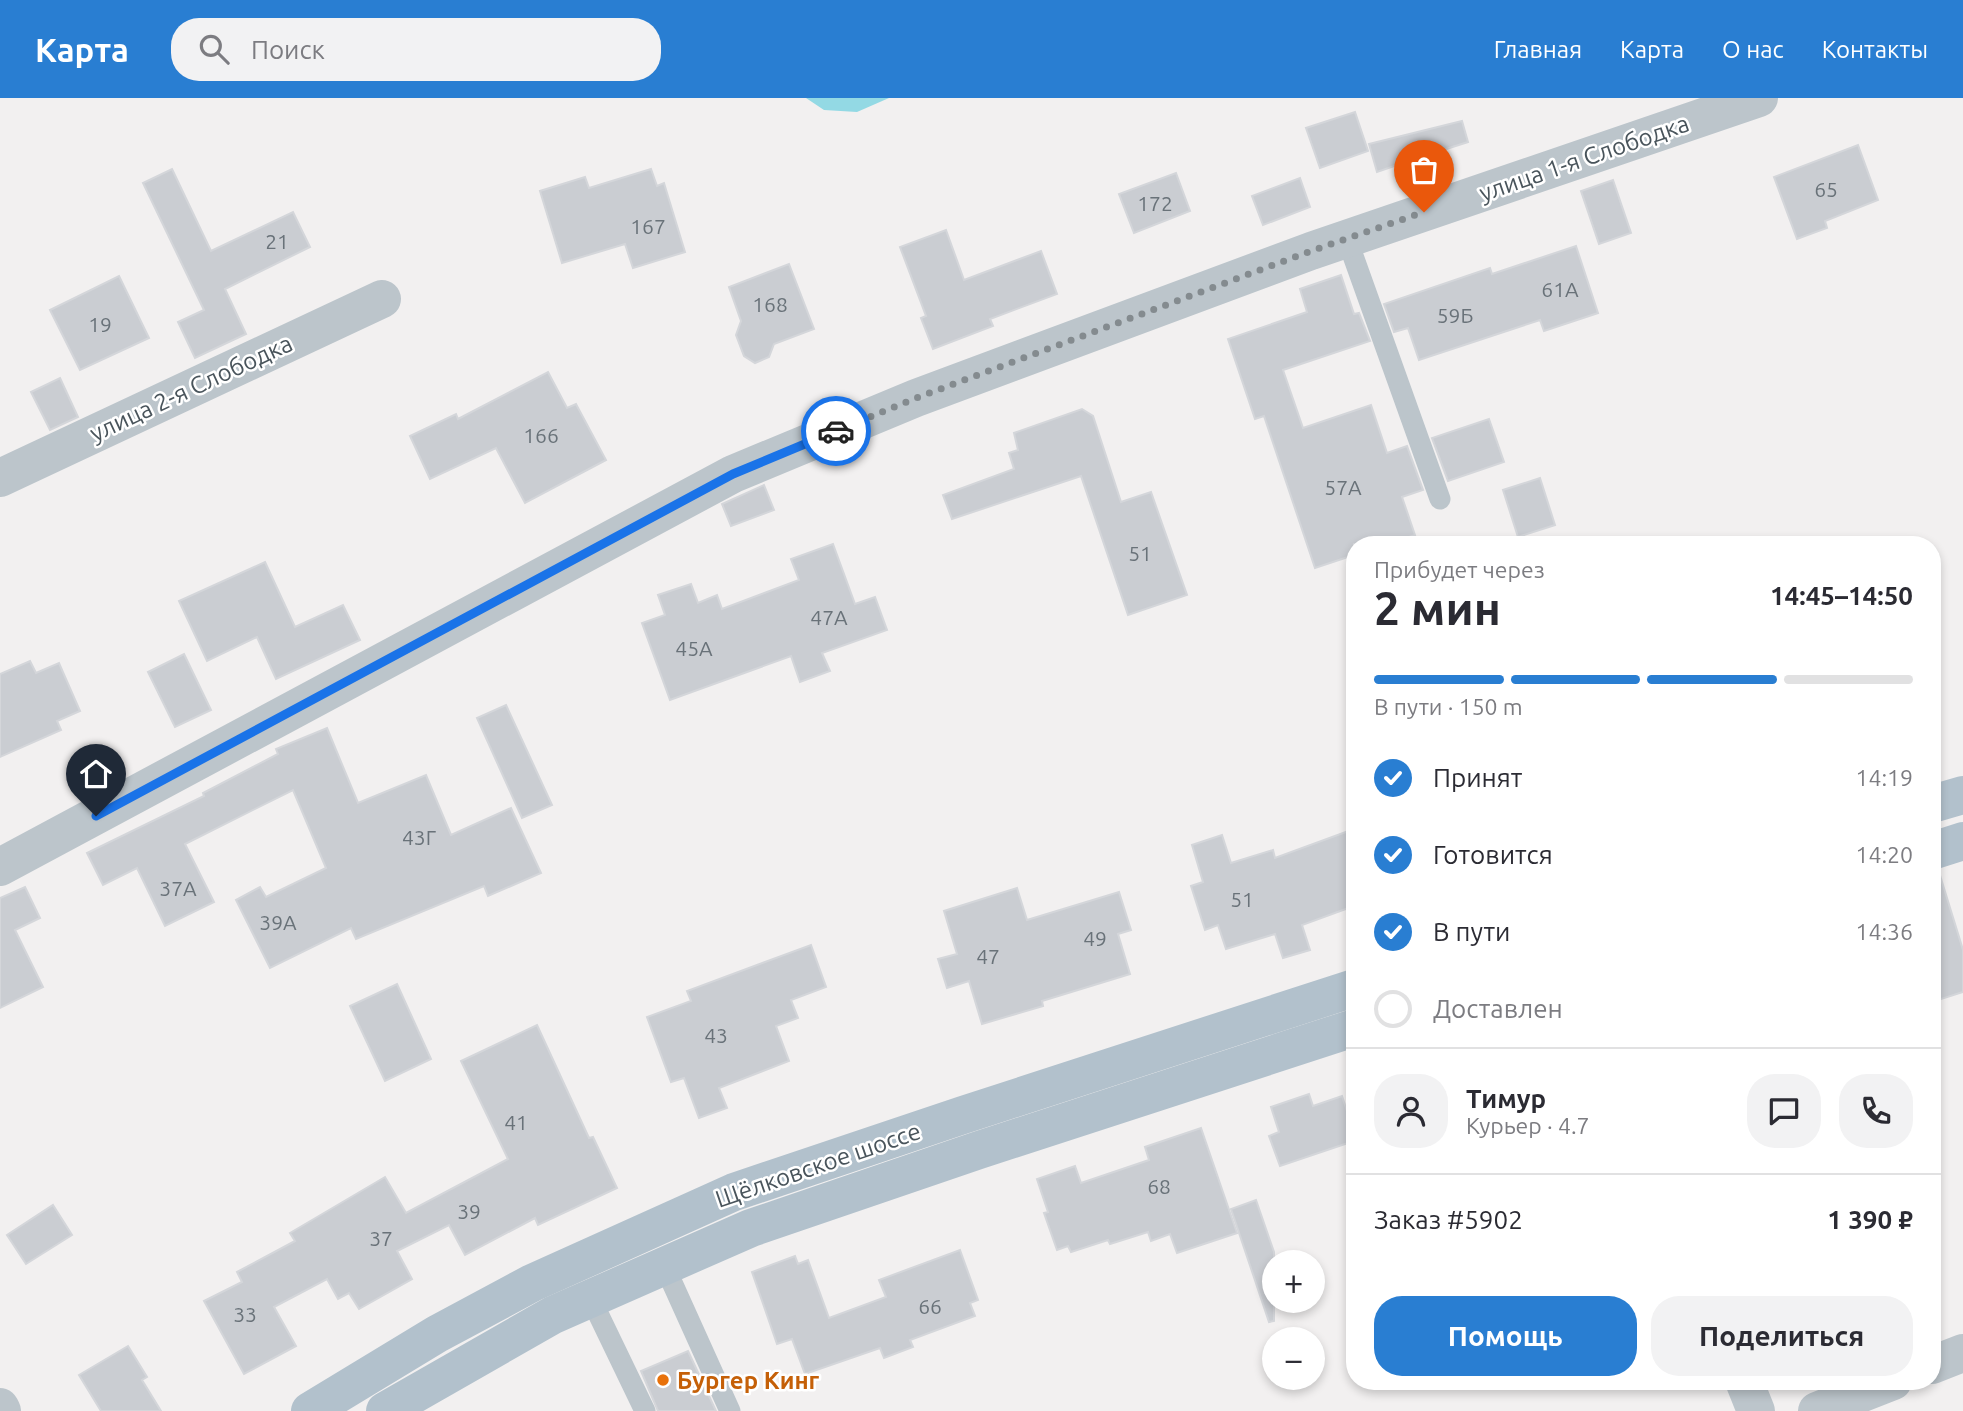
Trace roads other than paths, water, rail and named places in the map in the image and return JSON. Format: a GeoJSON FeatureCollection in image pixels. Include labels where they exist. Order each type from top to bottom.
{"type":"FeatureCollection","features":[{"type":"Feature","properties":{"kind":"main road"},"geometry":{"type":"LineString","coordinates":[[1941,801],[1963,794]]}},
{"type":"Feature","properties":{"kind":"main road"},"geometry":{"type":"LineString","coordinates":[[1941,848],[1963,841]]}},
{"type":"Feature","properties":{"kind":"main road","name":"Щёлковское шоссе"},"geometry":{"type":"LineString","coordinates":[[310,1411],[437,1334],[532,1283],[734,1192],[1346,991]]}},
{"type":"Feature","properties":{"kind":"main road","name":"Щёлковское шоссе"},"geometry":{"type":"LineString","coordinates":[[385,1411],[553,1315],[751,1228],[979,1150],[1346,1031]]}},
{"type":"Feature","properties":{"kind":"street","name":"улица 1-я Слободка"},"geometry":{"type":"LineString","coordinates":[[0,867],[733,474],[916,398],[1347,239],[1759,98]]}},
{"type":"Feature","properties":{"kind":"street","name":"улица 2-я Слободка"},"geometry":{"type":"LineString","coordinates":[[0,478],[382,299]]}},
{"type":"Feature","properties":{"kind":"street"},"geometry":{"type":"LineString","coordinates":[[1941,1362],[1963,1353]]}},
{"type":"Feature","properties":{"kind":"street"},"geometry":{"type":"LineString","coordinates":[[1748,1390],[1756,1411]]}},
{"type":"Feature","properties":{"kind":"street"},"geometry":{"type":"LineString","coordinates":[[1817,1411],[1870,1390]]}},
{"type":"Feature","properties":{"kind":"lane"},"geometry":{"type":"LineString","coordinates":[[1347,239],[1440,499]]}},
{"type":"Feature","properties":{"kind":"lane"},"geometry":{"type":"LineString","coordinates":[[665,1266],[730,1411]]}},
{"type":"Feature","properties":{"kind":"lane"},"geometry":{"type":"LineString","coordinates":[[591,1299],[645,1411]]}},
{"type":"Feature","properties":{"kind":"water"},"geometry":{"type":"Polygon","coordinates":[[[806,98],[889,98],[857,112],[824,110],[806,98]]]}},
{"type":"Feature","properties":{"kind":"place","name":"Бургер Кинг"},"geometry":{"type":"Point","coordinates":[663,1380]}}]}
